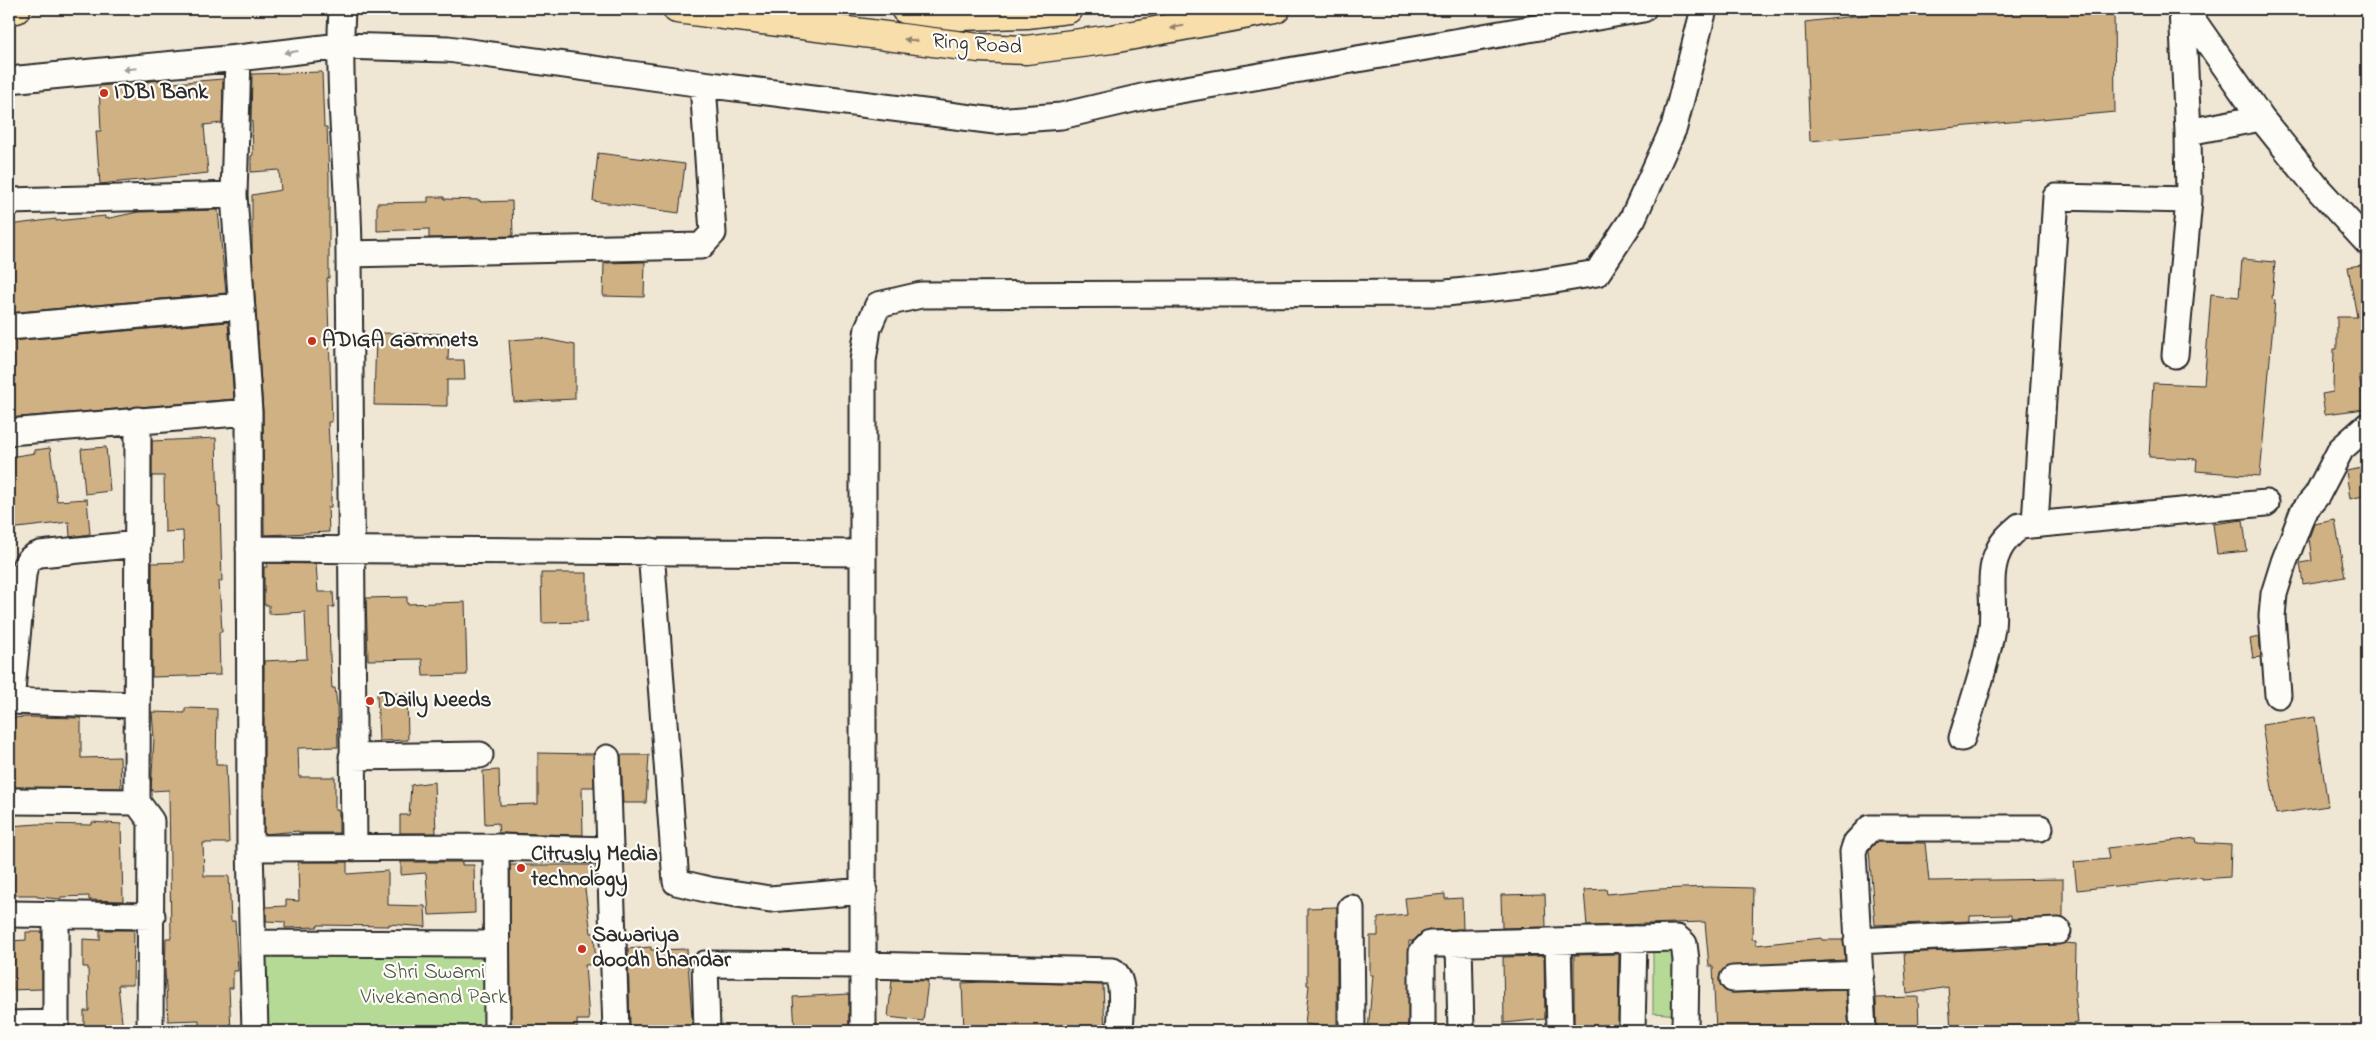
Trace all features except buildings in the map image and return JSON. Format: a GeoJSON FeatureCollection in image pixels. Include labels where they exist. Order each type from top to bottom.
{"type":"FeatureCollection","features":[{"type":"Feature","properties":{"kind":"main road"},"geometry":{"type":"LineString","coordinates":[[9,9],[16,9]]}},
{"type":"Feature","properties":{"kind":"main road","name":"Ring Road"},"geometry":{"type":"LineString","coordinates":[[677,9],[979,48],[1026,50],[1112,39],[1276,9]]}},
{"type":"Feature","properties":{"kind":"main road","name":"Ring Road"},"geometry":{"type":"LineString","coordinates":[[906,9],[961,16],[1027,14],[1068,9]]}},
{"type":"Feature","properties":{"kind":"street"},"geometry":{"type":"LineString","coordinates":[[342,9],[340,46],[349,254],[349,548],[354,848]]}},
{"type":"Feature","properties":{"kind":"street"},"geometry":{"type":"LineString","coordinates":[[9,80],[238,58],[340,46],[448,49],[995,121],[1061,116],[1155,95],[1643,9]]}},
{"type":"Feature","properties":{"kind":"street"},"geometry":{"type":"LineString","coordinates":[[863,1031],[863,361],[868,328],[878,305],[920,295],[1446,293],[1531,284],[1597,273],[1633,218],[1674,128],[1704,9]]}},
{"type":"Feature","properties":{"kind":"street"},"geometry":{"type":"LineString","coordinates":[[2184,9],[2261,118],[2320,191],[2367,242]]}},
{"type":"Feature","properties":{"kind":"street"},"geometry":{"type":"LineString","coordinates":[[2176,355],[2189,200],[2184,9]]}},
{"type":"Feature","properties":{"kind":"street"},"geometry":{"type":"LineString","coordinates":[[238,58],[234,195],[240,306],[249,412],[250,848],[255,1031]]}},
{"type":"Feature","properties":{"kind":"street"},"geometry":{"type":"LineString","coordinates":[[349,254],[701,246],[713,233],[703,84]]}},
{"type":"Feature","properties":{"kind":"street"},"geometry":{"type":"LineString","coordinates":[[2188,132],[2261,118]]}},
{"type":"Feature","properties":{"kind":"street"},"geometry":{"type":"LineString","coordinates":[[9,202],[234,195]]}},
{"type":"Feature","properties":{"kind":"street"},"geometry":{"type":"LineString","coordinates":[[2035,523],[2056,197],[2189,200]]}},
{"type":"Feature","properties":{"kind":"street"},"geometry":{"type":"LineString","coordinates":[[9,327],[240,306]]}},
{"type":"Feature","properties":{"kind":"street"},"geometry":{"type":"LineString","coordinates":[[9,432],[249,412]]}},
{"type":"Feature","properties":{"kind":"street"},"geometry":{"type":"LineString","coordinates":[[138,420],[136,802],[151,821],[150,1031]]}},
{"type":"Feature","properties":{"kind":"street"},"geometry":{"type":"LineString","coordinates":[[2278,695],[2272,616],[2274,594],[2284,562],[2303,512],[2317,495],[2341,449],[2367,426]]}},
{"type":"Feature","properties":{"kind":"street"},"geometry":{"type":"LineString","coordinates":[[1962,738],[1987,655],[1992,625],[1992,588],[1997,552],[2009,536],[2020,526],[2035,523],[2266,503]]}},
{"type":"Feature","properties":{"kind":"street"},"geometry":{"type":"LineString","coordinates":[[136,705],[10,701],[23,575],[26,564],[32,557],[40,554],[138,544]]}},
{"type":"Feature","properties":{"kind":"street"},"geometry":{"type":"LineString","coordinates":[[249,549],[349,548],[863,553]]}},
{"type":"Feature","properties":{"kind":"street"},"geometry":{"type":"LineString","coordinates":[[651,551],[676,882],[710,890],[770,899],[864,891]]}},
{"type":"Feature","properties":{"kind":"street"},"geometry":{"type":"LineString","coordinates":[[352,757],[480,755]]}},
{"type":"Feature","properties":{"kind":"street"},"geometry":{"type":"LineString","coordinates":[[608,758],[616,1031]]}},
{"type":"Feature","properties":{"kind":"street"},"geometry":{"type":"LineString","coordinates":[[9,801],[136,802]]}},
{"type":"Feature","properties":{"kind":"street"},"geometry":{"type":"LineString","coordinates":[[1863,1031],[1853,852],[1856,842],[1870,828],[2040,828]]}},
{"type":"Feature","properties":{"kind":"street"},"geometry":{"type":"LineString","coordinates":[[250,848],[496,847],[612,850]]}},
{"type":"Feature","properties":{"kind":"street"},"geometry":{"type":"LineString","coordinates":[[496,847],[497,1031]]}},
{"type":"Feature","properties":{"kind":"street"},"geometry":{"type":"LineString","coordinates":[[1352,908],[1352,1031]]}},
{"type":"Feature","properties":{"kind":"street"},"geometry":{"type":"LineString","coordinates":[[9,914],[152,916]]}},
{"type":"Feature","properties":{"kind":"street"},"geometry":{"type":"LineString","coordinates":[[9,1024],[56,1027],[56,916]]}},
{"type":"Feature","properties":{"kind":"street"},"geometry":{"type":"LineString","coordinates":[[1857,942],[2058,931]]}},
{"type":"Feature","properties":{"kind":"street"},"geometry":{"type":"LineString","coordinates":[[1422,1031],[1422,952],[1430,944],[1677,938],[1684,944],[1685,1031]]}},
{"type":"Feature","properties":{"kind":"street"},"geometry":{"type":"LineString","coordinates":[[1632,1031],[1634,939]]}},
{"type":"Feature","properties":{"kind":"street"},"geometry":{"type":"LineString","coordinates":[[1558,942],[1560,1031]]}},
{"type":"Feature","properties":{"kind":"street"},"geometry":{"type":"LineString","coordinates":[[252,943],[496,944]]}},
{"type":"Feature","properties":{"kind":"street"},"geometry":{"type":"LineString","coordinates":[[1459,943],[1461,1031]]}},
{"type":"Feature","properties":{"kind":"street"},"geometry":{"type":"LineString","coordinates":[[707,1031],[705,964],[864,965],[1113,971],[1117,974],[1120,985],[1120,1031]]}},
{"type":"Feature","properties":{"kind":"street"},"geometry":{"type":"LineString","coordinates":[[1733,979],[1861,974]]}},
{"type":"Feature","properties":{"kind":"green space","name":"Shri Swami Vivekanand Park"},"geometry":{"type":"Polygon","coordinates":[[[483,938],[490,1031],[263,1031],[260,946],[483,938]]]}},
{"type":"Feature","properties":{"kind":"green space"},"geometry":{"type":"Polygon","coordinates":[[[1653,945],[1680,945],[1680,1015],[1653,1013],[1653,945]]]}},
{"type":"Feature","properties":{"kind":"place","name":"IDBI Bank"},"geometry":{"type":"Point","coordinates":[104,93]}},
{"type":"Feature","properties":{"kind":"place","name":"ADIGA Garmnets"},"geometry":{"type":"Point","coordinates":[312,341]}},
{"type":"Feature","properties":{"kind":"place","name":"Daily Needs"},"geometry":{"type":"Point","coordinates":[370,701]}},
{"type":"Feature","properties":{"kind":"place","name":"Citrusly Media technology"},"geometry":{"type":"Point","coordinates":[521,868]}},
{"type":"Feature","properties":{"kind":"place","name":"Sawariya doodh bhandar"},"geometry":{"type":"Point","coordinates":[582,949]}}]}
